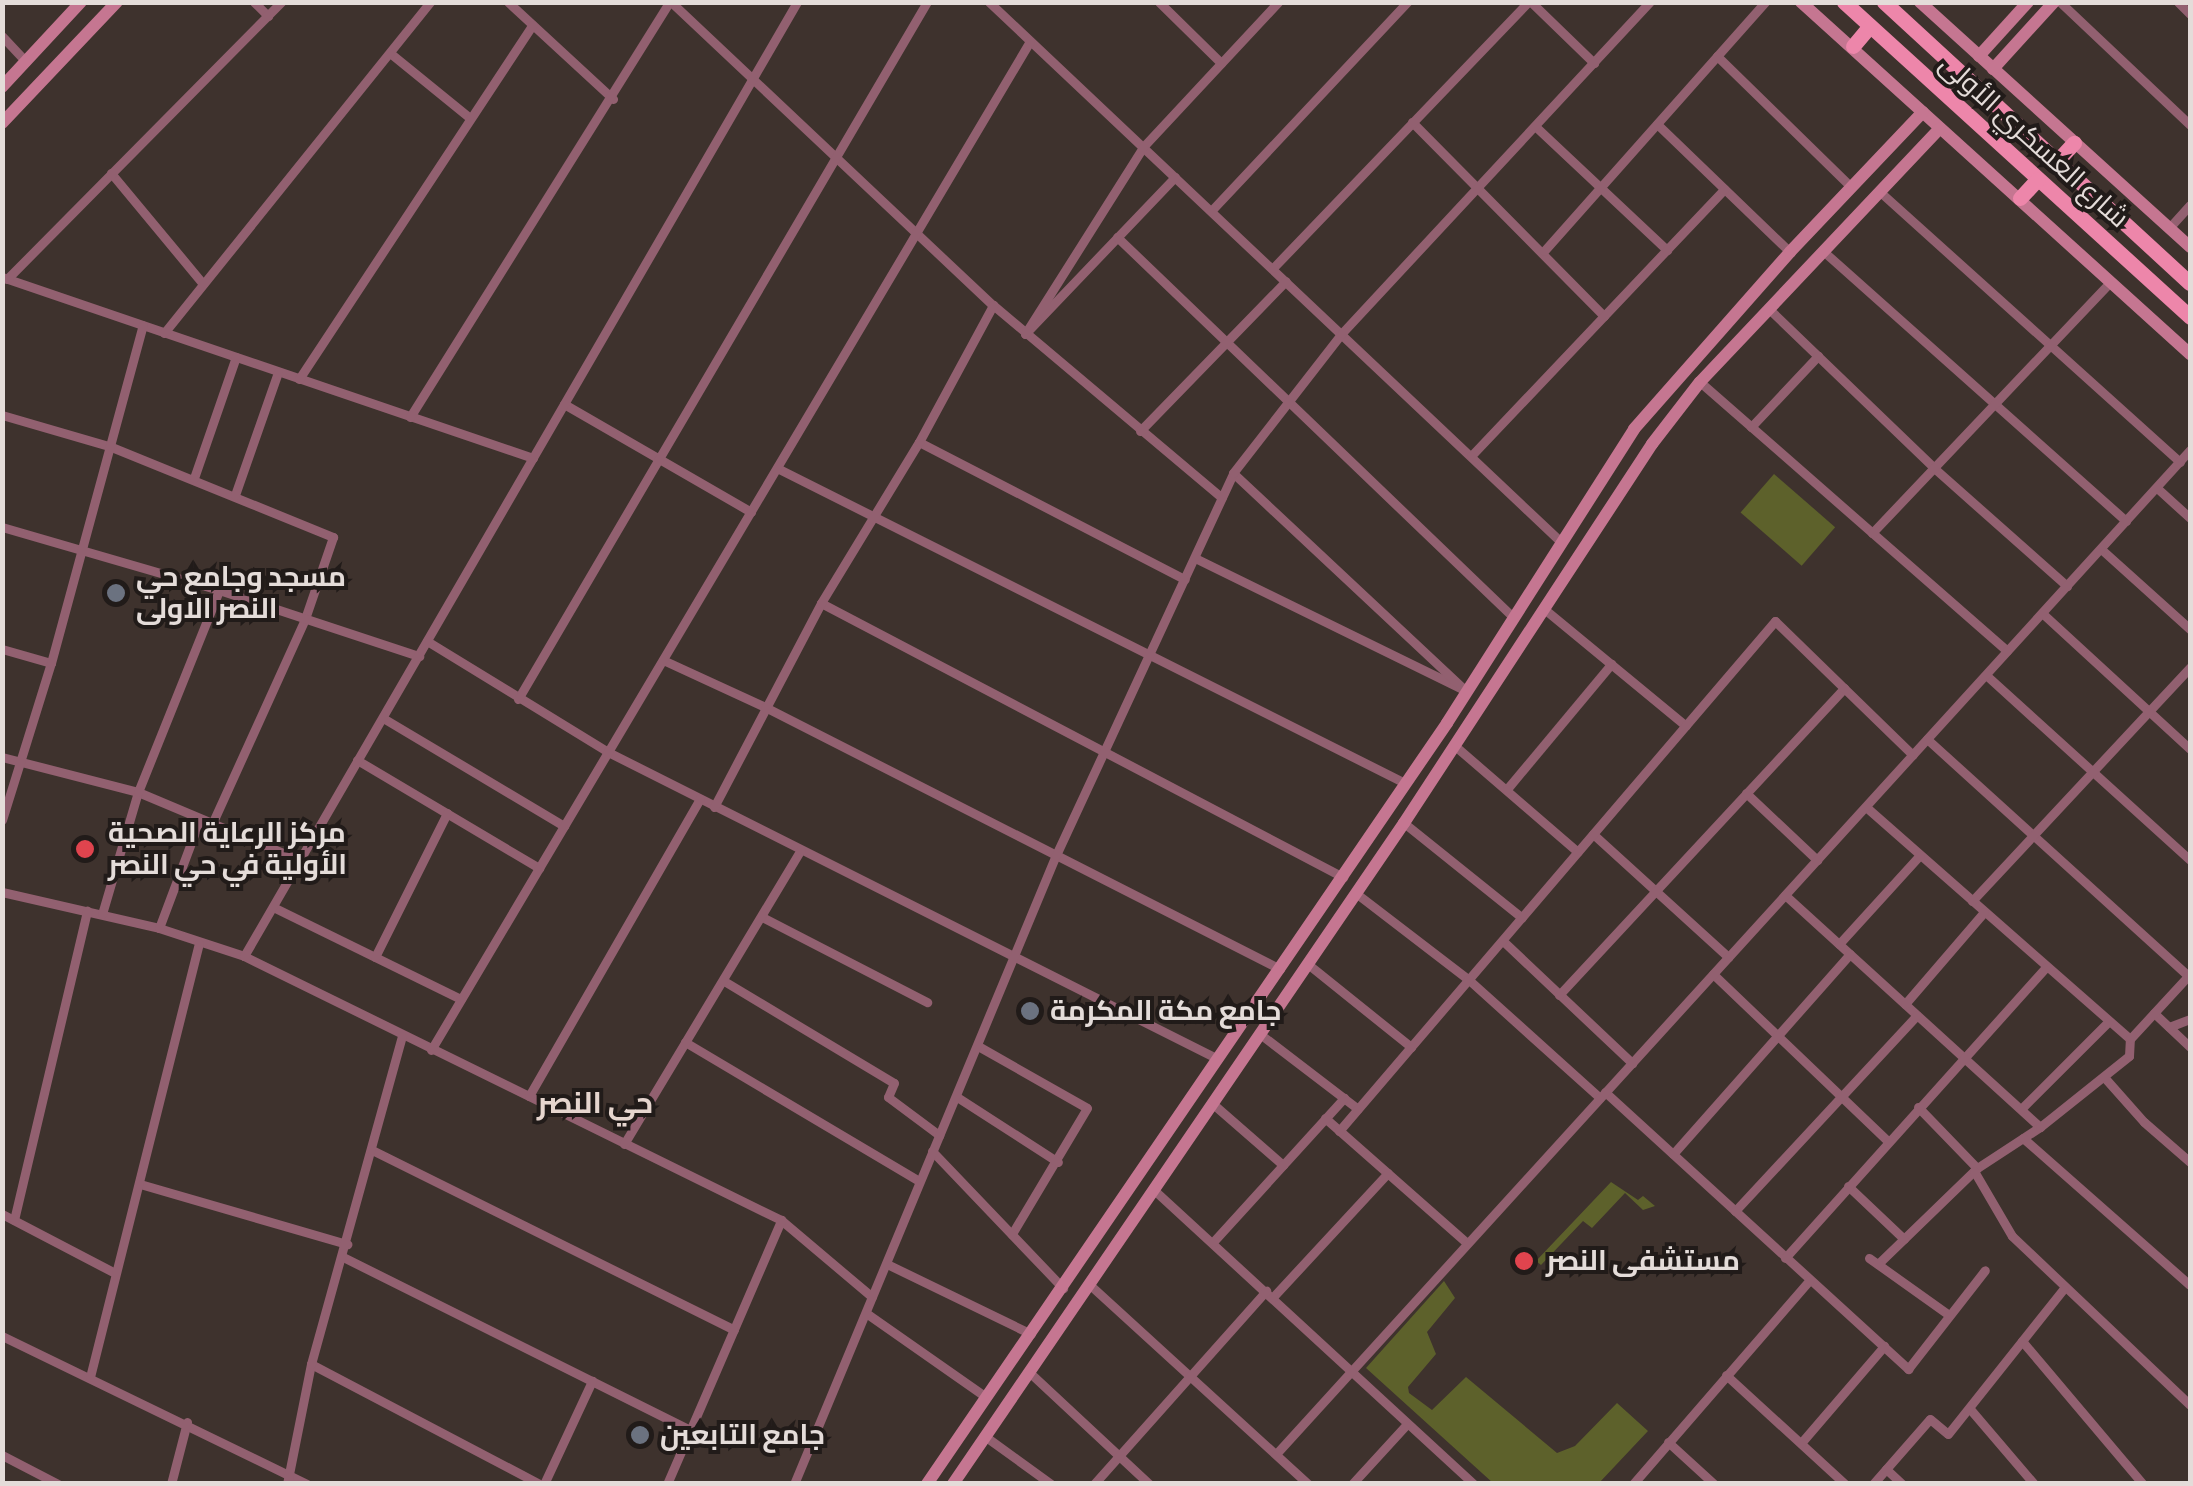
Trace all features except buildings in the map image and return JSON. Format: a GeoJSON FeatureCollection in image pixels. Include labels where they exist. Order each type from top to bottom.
{"type":"FeatureCollection","features":[{"type":"Feature","properties":{"kind":"main road"},"geometry":{"type":"LineString","coordinates":[[2,87],[81,2]]}},
{"type":"Feature","properties":{"kind":"main road"},"geometry":{"type":"LineString","coordinates":[[2,123],[117,2]]}},
{"type":"Feature","properties":{"kind":"main road"},"geometry":{"type":"LineString","coordinates":[[1801,2],[2190,354]]}},
{"type":"Feature","properties":{"kind":"main road","name":"شارع العسكري الأولى"},"geometry":{"type":"LineString","coordinates":[[1844,2],[2190,317]]}},
{"type":"Feature","properties":{"kind":"main road"},"geometry":{"type":"LineString","coordinates":[[1979,56],[2028,2]]}},
{"type":"Feature","properties":{"kind":"main road"},"geometry":{"type":"LineString","coordinates":[[1993,69],[2057,2]]}},
{"type":"Feature","properties":{"kind":"main road"},"geometry":{"type":"LineString","coordinates":[[1922,3],[2190,247]]}},
{"type":"Feature","properties":{"kind":"main road","name":"شارع العسكري الأولى"},"geometry":{"type":"LineString","coordinates":[[1888,4],[2190,283]]}},
{"type":"Feature","properties":{"kind":"main road"},"geometry":{"type":"LineString","coordinates":[[1852,46],[1870,26]]}},
{"type":"Feature","properties":{"kind":"main road"},"geometry":{"type":"LineString","coordinates":[[1942,92],[1960,73]]}},
{"type":"Feature","properties":{"kind":"main road"},"geometry":{"type":"LineString","coordinates":[[1960,109],[1979,90]]}},
{"type":"Feature","properties":{"kind":"main road"},"geometry":{"type":"LineString","coordinates":[[928,1484],[1343,877],[1634,428],[1850,186],[1923,112]]}},
{"type":"Feature","properties":{"kind":"main road"},"geometry":{"type":"LineString","coordinates":[[953,1484],[1357,894],[1652,444],[1700,382],[1940,128]]}},
{"type":"Feature","properties":{"kind":"main road"},"geometry":{"type":"LineString","coordinates":[[2057,160],[2074,143]]}},
{"type":"Feature","properties":{"kind":"main road"},"geometry":{"type":"LineString","coordinates":[[1876,159],[1893,176]]}},
{"type":"Feature","properties":{"kind":"main road"},"geometry":{"type":"LineString","coordinates":[[2020,198],[2038,179]]}},
{"type":"Feature","properties":{"kind":"main road"},"geometry":{"type":"LineString","coordinates":[[1244,1022],[1260,1034]]}},
{"type":"Feature","properties":{"kind":"street"},"geometry":{"type":"LineString","coordinates":[[254,2],[268,16]]}},
{"type":"Feature","properties":{"kind":"street"},"geometry":{"type":"LineString","coordinates":[[281,2],[5,278],[533,458]]}},
{"type":"Feature","properties":{"kind":"street"},"geometry":{"type":"LineString","coordinates":[[164,333],[430,2]]}},
{"type":"Feature","properties":{"kind":"street"},"geometry":{"type":"LineString","coordinates":[[508,2],[613,99]]}},
{"type":"Feature","properties":{"kind":"street"},"geometry":{"type":"LineString","coordinates":[[410,417],[613,99],[670,2],[992,305],[1222,498]]}},
{"type":"Feature","properties":{"kind":"street"},"geometry":{"type":"LineString","coordinates":[[244,956],[797,2]]}},
{"type":"Feature","properties":{"kind":"street"},"geometry":{"type":"LineString","coordinates":[[518,699],[927,2]]}},
{"type":"Feature","properties":{"kind":"street"},"geometry":{"type":"LineString","coordinates":[[989,2],[1560,541]]}},
{"type":"Feature","properties":{"kind":"street"},"geometry":{"type":"LineString","coordinates":[[999,12],[1009,2]]}},
{"type":"Feature","properties":{"kind":"street"},"geometry":{"type":"LineString","coordinates":[[1159,2],[1222,63]]}},
{"type":"Feature","properties":{"kind":"street"},"geometry":{"type":"LineString","coordinates":[[1025,334],[1142,146],[1278,2]]}},
{"type":"Feature","properties":{"kind":"street"},"geometry":{"type":"LineString","coordinates":[[1272,268],[1529,2],[1594,63]]}},
{"type":"Feature","properties":{"kind":"street"},"geometry":{"type":"LineString","coordinates":[[794,1484],[1056,856],[1233,472],[1342,333],[1650,2]]}},
{"type":"Feature","properties":{"kind":"street"},"geometry":{"type":"LineString","coordinates":[[1544,251],[1764,2]]}},
{"type":"Feature","properties":{"kind":"street"},"geometry":{"type":"LineString","coordinates":[[2057,2],[2190,125]]}},
{"type":"Feature","properties":{"kind":"street"},"geometry":{"type":"LineString","coordinates":[[2178,2],[2190,14]]}},
{"type":"Feature","properties":{"kind":"street"},"geometry":{"type":"LineString","coordinates":[[1211,211],[1406,3]]}},
{"type":"Feature","properties":{"kind":"street"},"geometry":{"type":"LineString","coordinates":[[299,379],[532,24]]}},
{"type":"Feature","properties":{"kind":"street"},"geometry":{"type":"LineString","coordinates":[[2,36],[26,62]]}},
{"type":"Feature","properties":{"kind":"street"},"geometry":{"type":"LineString","coordinates":[[431,1050],[1030,41]]}},
{"type":"Feature","properties":{"kind":"street"},"geometry":{"type":"LineString","coordinates":[[390,53],[470,118]]}},
{"type":"Feature","properties":{"kind":"street"},"geometry":{"type":"LineString","coordinates":[[1717,56],[1850,186]]}},
{"type":"Feature","properties":{"kind":"street"},"geometry":{"type":"LineString","coordinates":[[1412,122],[1544,251],[1604,316]]}},
{"type":"Feature","properties":{"kind":"street"},"geometry":{"type":"LineString","coordinates":[[1657,124],[1790,252]]}},
{"type":"Feature","properties":{"kind":"street"},"geometry":{"type":"LineString","coordinates":[[1536,127],[1666,250]]}},
{"type":"Feature","properties":{"kind":"street"},"geometry":{"type":"LineString","coordinates":[[111,173],[203,284]]}},
{"type":"Feature","properties":{"kind":"street"},"geometry":{"type":"LineString","coordinates":[[1025,334],[1175,177]]}},
{"type":"Feature","properties":{"kind":"street"},"geometry":{"type":"LineString","coordinates":[[1471,456],[1724,189]]}},
{"type":"Feature","properties":{"kind":"street"},"geometry":{"type":"LineString","coordinates":[[1878,191],[2180,462]]}},
{"type":"Feature","properties":{"kind":"street"},"geometry":{"type":"LineString","coordinates":[[2169,228],[2190,205]]}},
{"type":"Feature","properties":{"kind":"street"},"geometry":{"type":"LineString","coordinates":[[1117,237],[1514,617]]}},
{"type":"Feature","properties":{"kind":"street"},"geometry":{"type":"LineString","coordinates":[[1823,251],[2126,521]]}},
{"type":"Feature","properties":{"kind":"street"},"geometry":{"type":"LineString","coordinates":[[1140,430],[1286,281]]}},
{"type":"Feature","properties":{"kind":"street"},"geometry":{"type":"LineString","coordinates":[[1872,533],[2111,282]]}},
{"type":"Feature","properties":{"kind":"street"},"geometry":{"type":"LineString","coordinates":[[714,807],[821,603],[918,442],[992,305]]}},
{"type":"Feature","properties":{"kind":"street"},"geometry":{"type":"LineString","coordinates":[[1769,309],[1934,468],[2067,586]]}},
{"type":"Feature","properties":{"kind":"street"},"geometry":{"type":"LineString","coordinates":[[2,820],[51,664],[142,326]]}},
{"type":"Feature","properties":{"kind":"street"},"geometry":{"type":"LineString","coordinates":[[1751,426],[1818,356]]}},
{"type":"Feature","properties":{"kind":"street"},"geometry":{"type":"LineString","coordinates":[[194,478],[236,358]]}},
{"type":"Feature","properties":{"kind":"street"},"geometry":{"type":"LineString","coordinates":[[234,495],[278,372]]}},
{"type":"Feature","properties":{"kind":"street"},"geometry":{"type":"LineString","coordinates":[[1700,382],[2007,651]]}},
{"type":"Feature","properties":{"kind":"street"},"geometry":{"type":"LineString","coordinates":[[564,404],[750,512]]}},
{"type":"Feature","properties":{"kind":"street"},"geometry":{"type":"LineString","coordinates":[[2,415],[109,446],[333,537],[305,620],[212,824]]}},
{"type":"Feature","properties":{"kind":"street"},"geometry":{"type":"LineString","coordinates":[[918,442],[1185,579]]}},
{"type":"Feature","properties":{"kind":"street"},"geometry":{"type":"LineString","coordinates":[[1276,1454],[2190,450]]}},
{"type":"Feature","properties":{"kind":"street"},"geometry":{"type":"LineString","coordinates":[[777,468],[1148,658],[1405,783]]}},
{"type":"Feature","properties":{"kind":"street"},"geometry":{"type":"LineString","coordinates":[[1233,472],[1466,691]]}},
{"type":"Feature","properties":{"kind":"street"},"geometry":{"type":"LineString","coordinates":[[2157,488],[2190,518]]}},
{"type":"Feature","properties":{"kind":"street"},"geometry":{"type":"LineString","coordinates":[[2,528],[82,548],[418,656]]}},
{"type":"Feature","properties":{"kind":"street"},"geometry":{"type":"LineString","coordinates":[[2101,548],[2190,629]]}},
{"type":"Feature","properties":{"kind":"street"},"geometry":{"type":"LineString","coordinates":[[1196,558],[1466,691]]}},
{"type":"Feature","properties":{"kind":"street"},"geometry":{"type":"LineString","coordinates":[[102,914],[138,792],[218,590]]}},
{"type":"Feature","properties":{"kind":"street"},"geometry":{"type":"LineString","coordinates":[[821,603],[1343,877]]}},
{"type":"Feature","properties":{"kind":"street"},"geometry":{"type":"LineString","coordinates":[[1544,608],[1686,726]]}},
{"type":"Feature","properties":{"kind":"street"},"geometry":{"type":"LineString","coordinates":[[2042,613],[2190,749]]}},
{"type":"Feature","properties":{"kind":"street"},"geometry":{"type":"LineString","coordinates":[[1340,1131],[1775,621],[1913,755]]}},
{"type":"Feature","properties":{"kind":"street"},"geometry":{"type":"LineString","coordinates":[[427,641],[608,752],[1218,1059]]}},
{"type":"Feature","properties":{"kind":"street"},"geometry":{"type":"LineString","coordinates":[[2,649],[51,664]]}},
{"type":"Feature","properties":{"kind":"street"},"geometry":{"type":"LineString","coordinates":[[663,660],[765,707],[1280,968]]}},
{"type":"Feature","properties":{"kind":"street"},"geometry":{"type":"LineString","coordinates":[[1507,790],[1611,664]]}},
{"type":"Feature","properties":{"kind":"street"},"geometry":{"type":"LineString","coordinates":[[1972,902],[2190,666]]}},
{"type":"Feature","properties":{"kind":"street"},"geometry":{"type":"LineString","coordinates":[[1986,675],[2190,860]]}},
{"type":"Feature","properties":{"kind":"street"},"geometry":{"type":"LineString","coordinates":[[1559,994],[1844,688]]}},
{"type":"Feature","properties":{"kind":"street"},"geometry":{"type":"LineString","coordinates":[[383,718],[564,826]]}},
{"type":"Feature","properties":{"kind":"street"},"geometry":{"type":"LineString","coordinates":[[1927,739],[2189,974],[2130,1039],[2128,1056],[2040,1127],[1976,1169],[1904,1239],[1874,1261],[1950,1315]]}},
{"type":"Feature","properties":{"kind":"street"},"geometry":{"type":"LineString","coordinates":[[1456,746],[1578,852]]}},
{"type":"Feature","properties":{"kind":"street"},"geometry":{"type":"LineString","coordinates":[[2,757],[138,792],[300,860]]}},
{"type":"Feature","properties":{"kind":"street"},"geometry":{"type":"LineString","coordinates":[[357,760],[539,868]]}},
{"type":"Feature","properties":{"kind":"street"},"geometry":{"type":"LineString","coordinates":[[1746,793],[1817,860]]}},
{"type":"Feature","properties":{"kind":"street"},"geometry":{"type":"LineString","coordinates":[[528,1096],[700,800]]}},
{"type":"Feature","properties":{"kind":"street"},"geometry":{"type":"LineString","coordinates":[[1866,806],[2107,1023],[2130,1039]]}},
{"type":"Feature","properties":{"kind":"street"},"geometry":{"type":"LineString","coordinates":[[375,957],[447,813]]}},
{"type":"Feature","properties":{"kind":"street"},"geometry":{"type":"LineString","coordinates":[[159,928],[200,819]]}},
{"type":"Feature","properties":{"kind":"street"},"geometry":{"type":"LineString","coordinates":[[1404,824],[1522,918]]}},
{"type":"Feature","properties":{"kind":"street"},"geometry":{"type":"LineString","coordinates":[[1594,834],[1728,957]]}},
{"type":"Feature","properties":{"kind":"street"},"geometry":{"type":"LineString","coordinates":[[624,1144],[801,850]]}},
{"type":"Feature","properties":{"kind":"street"},"geometry":{"type":"LineString","coordinates":[[1839,944],[1920,855]]}},
{"type":"Feature","properties":{"kind":"street"},"geometry":{"type":"LineString","coordinates":[[2,892],[159,928],[244,956],[781,1220],[872,1297]]}},
{"type":"Feature","properties":{"kind":"street"},"geometry":{"type":"LineString","coordinates":[[1357,894],[1469,980],[1672,1154],[1908,1368],[1985,1270]]}},
{"type":"Feature","properties":{"kind":"street"},"geometry":{"type":"LineString","coordinates":[[1785,895],[2040,1127]]}},
{"type":"Feature","properties":{"kind":"street"},"geometry":{"type":"LineString","coordinates":[[273,907],[461,999]]}},
{"type":"Feature","properties":{"kind":"street"},"geometry":{"type":"LineString","coordinates":[[14,1220],[87,910]]}},
{"type":"Feature","properties":{"kind":"street"},"geometry":{"type":"LineString","coordinates":[[1905,1004],[1984,912]]}},
{"type":"Feature","properties":{"kind":"street"},"geometry":{"type":"LineString","coordinates":[[762,916],[927,1002]]}},
{"type":"Feature","properties":{"kind":"street"},"geometry":{"type":"LineString","coordinates":[[1503,941],[1632,1063]]}},
{"type":"Feature","properties":{"kind":"street"},"geometry":{"type":"LineString","coordinates":[[90,1377],[199,942]]}},
{"type":"Feature","properties":{"kind":"street"},"geometry":{"type":"LineString","coordinates":[[1672,1154],[1850,954]]}},
{"type":"Feature","properties":{"kind":"street"},"geometry":{"type":"LineString","coordinates":[[1309,965],[1412,1047]]}},
{"type":"Feature","properties":{"kind":"street"},"geometry":{"type":"LineString","coordinates":[[1785,1258],[2046,967]]}},
{"type":"Feature","properties":{"kind":"street"},"geometry":{"type":"LineString","coordinates":[[1713,974],[1888,1141]]}},
{"type":"Feature","properties":{"kind":"street"},"geometry":{"type":"LineString","coordinates":[[724,981],[894,1083],[888,1097],[939,1135]]}},
{"type":"Feature","properties":{"kind":"street"},"geometry":{"type":"LineString","coordinates":[[2154,1014],[2190,1046]]}},
{"type":"Feature","properties":{"kind":"street"},"geometry":{"type":"LineString","coordinates":[[1736,1211],[1917,1015]]}},
{"type":"Feature","properties":{"kind":"street"},"geometry":{"type":"LineString","coordinates":[[2169,1027],[2190,1019]]}},
{"type":"Feature","properties":{"kind":"street"},"geometry":{"type":"LineString","coordinates":[[2021,1109],[2107,1023]]}},
{"type":"Feature","properties":{"kind":"street"},"geometry":{"type":"LineString","coordinates":[[1260,1034],[1358,1109]]}},
{"type":"Feature","properties":{"kind":"street"},"geometry":{"type":"LineString","coordinates":[[288,1479],[311,1364],[402,1036]]}},
{"type":"Feature","properties":{"kind":"street"},"geometry":{"type":"LineString","coordinates":[[685,1042],[920,1181]]}},
{"type":"Feature","properties":{"kind":"street"},"geometry":{"type":"LineString","coordinates":[[978,1046],[1087,1108],[1012,1234]]}},
{"type":"Feature","properties":{"kind":"street"},"geometry":{"type":"LineString","coordinates":[[2104,1077],[2144,1122],[2190,1162]]}},
{"type":"Feature","properties":{"kind":"street"},"geometry":{"type":"LineString","coordinates":[[957,1097],[1058,1162]]}},
{"type":"Feature","properties":{"kind":"street"},"geometry":{"type":"LineString","coordinates":[[1213,1242],[1344,1098]]}},
{"type":"Feature","properties":{"kind":"street"},"geometry":{"type":"LineString","coordinates":[[1213,1104],[1282,1166]]}},
{"type":"Feature","properties":{"kind":"street"},"geometry":{"type":"LineString","coordinates":[[1918,1107],[1976,1169],[2012,1236],[2190,1405]]}},
{"type":"Feature","properties":{"kind":"street"},"geometry":{"type":"LineString","coordinates":[[1326,1118],[1467,1243]]}},
{"type":"Feature","properties":{"kind":"street"},"geometry":{"type":"LineString","coordinates":[[2023,1138],[2190,1285]]}},
{"type":"Feature","properties":{"kind":"street"},"geometry":{"type":"LineString","coordinates":[[372,1150],[734,1330]]}},
{"type":"Feature","properties":{"kind":"street"},"geometry":{"type":"LineString","coordinates":[[932,1151],[1063,1288]]}},
{"type":"Feature","properties":{"kind":"street"},"geometry":{"type":"LineString","coordinates":[[1094,1484],[1190,1376],[1388,1173]]}},
{"type":"Feature","properties":{"kind":"street"},"geometry":{"type":"LineString","coordinates":[[140,1184],[347,1244]]}},
{"type":"Feature","properties":{"kind":"street"},"geometry":{"type":"LineString","coordinates":[[1848,1186],[1904,1239]]}},
{"type":"Feature","properties":{"kind":"street"},"geometry":{"type":"LineString","coordinates":[[1154,1190],[1474,1484]]}},
{"type":"Feature","properties":{"kind":"street"},"geometry":{"type":"LineString","coordinates":[[2,1214],[116,1273]]}},
{"type":"Feature","properties":{"kind":"street"},"geometry":{"type":"LineString","coordinates":[[667,1484],[781,1220]]}},
{"type":"Feature","properties":{"kind":"street"},"geometry":{"type":"LineString","coordinates":[[342,1257],[690,1430]]}},
{"type":"Feature","properties":{"kind":"street"},"geometry":{"type":"LineString","coordinates":[[886,1264],[1031,1334]]}},
{"type":"Feature","properties":{"kind":"street"},"geometry":{"type":"LineString","coordinates":[[1633,1484],[1810,1280]]}},
{"type":"Feature","properties":{"kind":"street"},"geometry":{"type":"LineString","coordinates":[[1090,1285],[1308,1484]]}},
{"type":"Feature","properties":{"kind":"street"},"geometry":{"type":"LineString","coordinates":[[1873,1484],[1930,1419],[1948,1434],[2064,1288]]}},
{"type":"Feature","properties":{"kind":"street"},"geometry":{"type":"LineString","coordinates":[[866,1313],[986,1397]]}},
{"type":"Feature","properties":{"kind":"street"},"geometry":{"type":"LineString","coordinates":[[2,1336],[187,1422],[288,1479],[307,1484]]}},
{"type":"Feature","properties":{"kind":"street"},"geometry":{"type":"LineString","coordinates":[[2022,1341],[2143,1484]]}},
{"type":"Feature","properties":{"kind":"street"},"geometry":{"type":"LineString","coordinates":[[1801,1443],[1884,1346]]}},
{"type":"Feature","properties":{"kind":"street"},"geometry":{"type":"LineString","coordinates":[[311,1364],[542,1484],[592,1381]]}},
{"type":"Feature","properties":{"kind":"street"},"geometry":{"type":"LineString","coordinates":[[1029,1372],[1149,1484]]}},
{"type":"Feature","properties":{"kind":"street"},"geometry":{"type":"LineString","coordinates":[[1726,1375],[1844,1484]]}},
{"type":"Feature","properties":{"kind":"street"},"geometry":{"type":"LineString","coordinates":[[1970,1409],[2028,1481]]}},
{"type":"Feature","properties":{"kind":"street"},"geometry":{"type":"LineString","coordinates":[[171,1484],[187,1422]]}},
{"type":"Feature","properties":{"kind":"street"},"geometry":{"type":"LineString","coordinates":[[1352,1484],[1406,1425]]}},
{"type":"Feature","properties":{"kind":"street"},"geometry":{"type":"LineString","coordinates":[[986,1437],[1051,1484]]}},
{"type":"Feature","properties":{"kind":"street"},"geometry":{"type":"LineString","coordinates":[[1668,1442],[1714,1484]]}},
{"type":"Feature","properties":{"kind":"street"},"geometry":{"type":"LineString","coordinates":[[2,1455],[58,1484]]}},
{"type":"Feature","properties":{"kind":"street"},"geometry":{"type":"LineString","coordinates":[[1886,1469],[1902,1484]]}},
{"type":"Feature","properties":{"kind":"green space"},"geometry":{"type":"Polygon","coordinates":[[[1774,474],[1835,527],[1802,566],[1741,512],[1774,474]]]}},
{"type":"Feature","properties":{"kind":"green space"},"geometry":{"type":"Polygon","coordinates":[[[1611,1182],[1638,1200],[1643,1196],[1655,1206],[1643,1210],[1625,1193],[1592,1228],[1583,1221],[1541,1265],[1536,1261],[1611,1182]]]}},
{"type":"Feature","properties":{"kind":"green space"},"geometry":{"type":"Polygon","coordinates":[[[1444,1281],[1455,1298],[1427,1332],[1436,1354],[1408,1387],[1409,1393],[1432,1410],[1466,1377],[1557,1453],[1575,1446],[1617,1403],[1648,1431],[1599,1483],[1493,1483],[1366,1368],[1444,1281]]]}},
{"type":"Feature","properties":{"kind":"place","name":"مسجد وجامع حي النصر الاولى"},"geometry":{"type":"Point","coordinates":[116,593]}},
{"type":"Feature","properties":{"kind":"place","name":"مركز الرعاية الصحية الأولية في حي النصر"},"geometry":{"type":"Point","coordinates":[85,849]}},
{"type":"Feature","properties":{"kind":"place","name":"جامع مكة المكرمة"},"geometry":{"type":"Point","coordinates":[1030,1011]}},
{"type":"Feature","properties":{"kind":"place","name":"مستشفى النصر"},"geometry":{"type":"Point","coordinates":[1524,1261]}},
{"type":"Feature","properties":{"kind":"place","name":"جامع التابعين"},"geometry":{"type":"Point","coordinates":[640,1435]}},
{"type":"Feature","properties":{"kind":"district","name":"حي النصر"},"geometry":{"type":"Point","coordinates":[595,1103]}}]}
